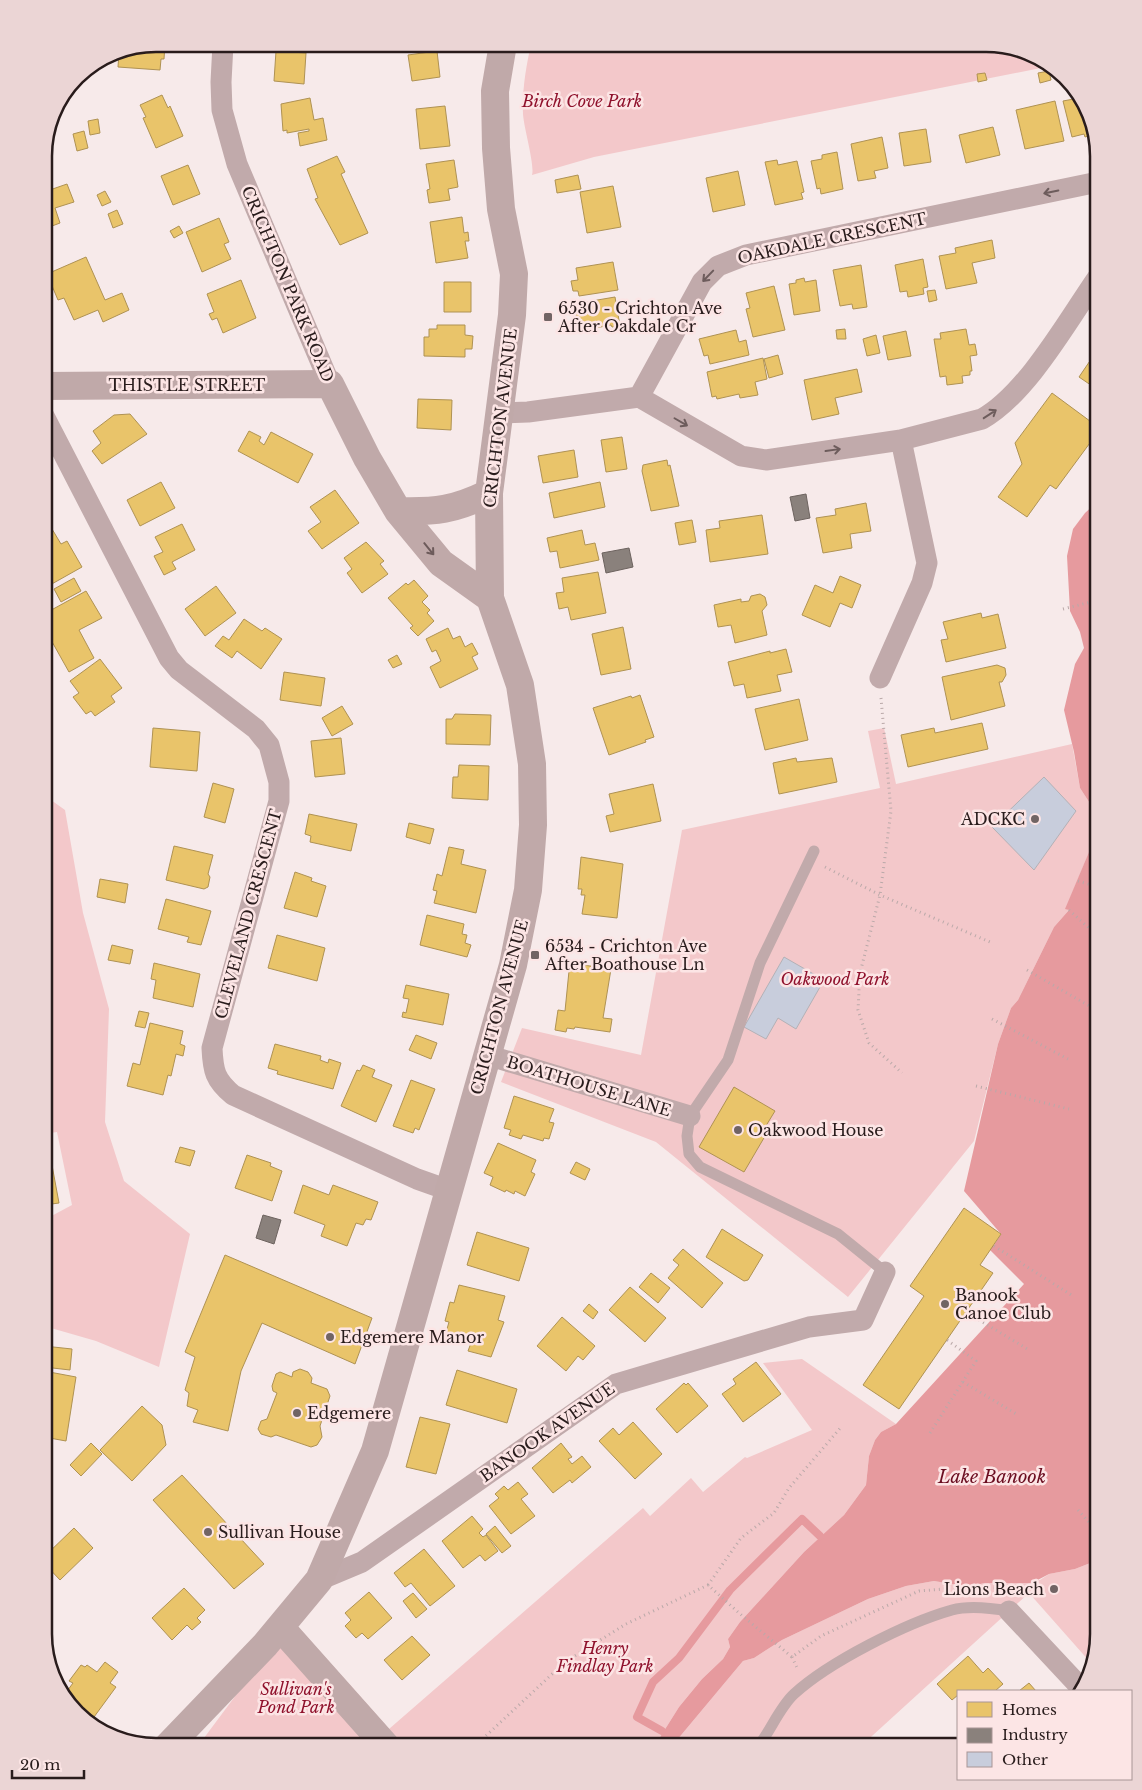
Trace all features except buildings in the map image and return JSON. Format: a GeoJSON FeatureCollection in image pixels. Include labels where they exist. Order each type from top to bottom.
{"type":"FeatureCollection","features":[{"type":"Feature","properties":{"kind":"street","name":"CRICHTON PARK ROAD"},"geometry":{"type":"LineString","coordinates":[[223,53],[222,110],[237,164],[330,384],[367,458],[398,511],[441,563],[490,598]]}},
{"type":"Feature","properties":{"kind":"street","name":"CRICHTON AVENUE"},"geometry":{"type":"LineString","coordinates":[[177,1737],[281,1628],[319,1580],[375,1451],[517,946],[528,890],[533,825],[532,764],[520,685],[490,598],[489,493],[512,315],[514,274],[501,209],[496,148],[495,91],[501,53]]}},
{"type":"Feature","properties":{"kind":"street","name":"OAKDALE CRESCENT"},"geometry":{"type":"LineString","coordinates":[[638,397],[702,282],[718,266],[746,255],[1090,184]]}},
{"type":"Feature","properties":{"kind":"street"},"geometry":{"type":"LineString","coordinates":[[499,413],[528,412],[638,397],[721,446],[751,459],[766,460],[901,440],[982,419],[1009,400],[1033,371],[1090,289]]}},
{"type":"Feature","properties":{"kind":"street","name":"THISTLE STREET"},"geometry":{"type":"LineString","coordinates":[[53,386],[330,384]]}},
{"type":"Feature","properties":{"kind":"street","name":"CLEVELAND CRESCENT"},"geometry":{"type":"LineString","coordinates":[[53,433],[156,636],[170,658],[179,670],[256,729],[269,745],[278,782],[278,801],[212,1048],[213,1069],[219,1084],[233,1095],[417,1179],[448,1190]]}},
{"type":"Feature","properties":{"kind":"street"},"geometry":{"type":"LineString","coordinates":[[880,678],[922,583],[927,563],[901,440]]}},
{"type":"Feature","properties":{"kind":"street"},"geometry":{"type":"LineString","coordinates":[[398,511],[447,510],[462,507],[489,493]]}},
{"type":"Feature","properties":{"kind":"street","name":"BOATHOUSE LANE"},"geometry":{"type":"LineString","coordinates":[[487,1055],[690,1116]]}},
{"type":"Feature","properties":{"kind":"street","name":"BANOOK AVENUE"},"geometry":{"type":"LineString","coordinates":[[319,1580],[362,1562],[616,1384],[809,1328],[863,1320],[885,1272]]}},
{"type":"Feature","properties":{"kind":"street"},"geometry":{"type":"LineString","coordinates":[[1009,1611],[1077,1683]]}},
{"type":"Feature","properties":{"kind":"street"},"geometry":{"type":"LineString","coordinates":[[281,1628],[378,1737]]}},
{"type":"Feature","properties":{"kind":"lane","name":"BOATHOUSE LANE"},"geometry":{"type":"LineString","coordinates":[[812,856],[760,963],[728,1060],[690,1116],[687,1136],[689,1154],[700,1167],[838,1234],[885,1272]]}},
{"type":"Feature","properties":{"kind":"lane"},"geometry":{"type":"LineString","coordinates":[[765,1738],[793,1695],[839,1662],[867,1646],[953,1610],[992,1608],[1009,1611]]}},
{"type":"Feature","properties":{"kind":"path"},"geometry":{"type":"LineString","coordinates":[[1063,609],[1090,602]]}},
{"type":"Feature","properties":{"kind":"path"},"geometry":{"type":"LineString","coordinates":[[880,678],[891,810],[880,895],[860,973],[858,1010],[869,1043],[902,1074]]}},
{"type":"Feature","properties":{"kind":"path"},"geometry":{"type":"LineString","coordinates":[[812,856],[880,895],[990,942]]}},
{"type":"Feature","properties":{"kind":"path"},"geometry":{"type":"LineString","coordinates":[[1078,881],[1090,885]]}},
{"type":"Feature","properties":{"kind":"path"},"geometry":{"type":"LineString","coordinates":[[1069,910],[1090,929]]}},
{"type":"Feature","properties":{"kind":"path"},"geometry":{"type":"LineString","coordinates":[[1027,970],[1090,1005]]}},
{"type":"Feature","properties":{"kind":"path"},"geometry":{"type":"LineString","coordinates":[[992,1019],[1068,1059]]}},
{"type":"Feature","properties":{"kind":"path"},"geometry":{"type":"LineString","coordinates":[[976,1086],[1069,1109]]}},
{"type":"Feature","properties":{"kind":"path"},"geometry":{"type":"LineString","coordinates":[[994,1246],[1073,1296]]}},
{"type":"Feature","properties":{"kind":"path"},"geometry":{"type":"LineString","coordinates":[[966,1312],[1029,1350]]}},
{"type":"Feature","properties":{"kind":"path"},"geometry":{"type":"LineString","coordinates":[[930,1433],[976,1361],[947,1340]]}},
{"type":"Feature","properties":{"kind":"path"},"geometry":{"type":"LineString","coordinates":[[963,1382],[1018,1415]]}},
{"type":"Feature","properties":{"kind":"path"},"geometry":{"type":"LineString","coordinates":[[484,1737],[566,1662],[626,1624],[710,1587],[740,1538],[774,1513],[789,1488],[842,1426]]}},
{"type":"Feature","properties":{"kind":"path"},"geometry":{"type":"LineString","coordinates":[[1078,1510],[1090,1523]]}},
{"type":"Feature","properties":{"kind":"path"},"geometry":{"type":"LineString","coordinates":[[710,1587],[739,1613],[786,1650]]}},
{"type":"Feature","properties":{"kind":"green space","name":"Birch Cove Park"},"geometry":{"type":"Polygon","coordinates":[[[529,53],[993,53],[1019,58],[1040,68],[594,157],[532,175],[532,163],[523,114],[529,53]]]}},
{"type":"Feature","properties":{"kind":"green space","name":"Oakwood Park"},"geometry":{"type":"Polygon","coordinates":[[[884,728],[896,784],[1072,744],[1080,788],[1090,803],[1090,850],[1066,908],[1069,910],[1054,927],[1018,1000],[1011,1008],[998,1044],[974,1141],[848,1297],[656,1142],[501,1082],[522,1028],[641,1055],[682,830],[880,788],[868,731],[884,728]]]}},
{"type":"Feature","properties":{"kind":"green space"},"geometry":{"type":"Polygon","coordinates":[[[53,801],[65,810],[83,913],[109,1009],[105,1122],[124,1181],[190,1234],[159,1367],[96,1341],[52,1328],[52,1216],[72,1205],[57,1132],[52,1133],[53,801]]]}},
{"type":"Feature","properties":{"kind":"green space","name":"Henry Findlay Park"},"geometry":{"type":"Polygon","coordinates":[[[802,1359],[896,1424],[881,1432],[875,1440],[869,1456],[866,1485],[844,1515],[804,1552],[740,1622],[728,1639],[730,1647],[723,1659],[702,1679],[679,1707],[660,1738],[205,1737],[292,1620],[389,1729],[643,1508],[650,1516],[691,1478],[703,1492],[745,1457],[747,1458],[812,1430],[763,1363],[802,1359]]]}},
{"type":"Feature","properties":{"kind":"green space"},"geometry":{"type":"Polygon","coordinates":[[[1090,1563],[1090,1634],[1087,1658],[1029,1593],[870,1738],[679,1738],[743,1661],[754,1658],[782,1640],[868,1599],[906,1586],[934,1581],[970,1587],[984,1583],[1040,1580],[1049,1574],[1075,1569],[1090,1563]]]}},
{"type":"Feature","properties":{"kind":"water","name":"Lake Banook"},"geometry":{"type":"Polygon","coordinates":[[[1090,508],[1090,803],[1080,788],[1064,710],[1075,664],[1084,648],[1080,632],[1070,611],[1067,556],[1073,529],[1090,508]]]}},
{"type":"Feature","properties":{"kind":"water","name":"Lake Banook"},"geometry":{"type":"Polygon","coordinates":[[[1090,850],[1090,1563],[1075,1569],[1049,1574],[1032,1583],[984,1583],[970,1587],[934,1581],[906,1586],[868,1599],[782,1640],[754,1658],[743,1661],[679,1738],[660,1738],[679,1707],[702,1679],[723,1659],[730,1647],[728,1639],[740,1622],[804,1552],[844,1515],[866,1485],[869,1456],[875,1440],[881,1432],[896,1424],[1024,1284],[986,1246],[994,1245],[1001,1234],[964,1191],[998,1044],[1011,1008],[1018,1000],[1054,927],[1069,910],[1065,909],[1090,850]]]}},
{"type":"Feature","properties":{"kind":"waterway"},"geometry":{"type":"LineString","coordinates":[[662,1731],[637,1717],[653,1682],[679,1658],[730,1590],[802,1519],[820,1536]]}},
{"type":"Feature","properties":{"kind":"place","name":"6530 - Crichton Ave After Oakdale Cr"},"geometry":{"type":"Point","coordinates":[548,317]}},
{"type":"Feature","properties":{"kind":"place","name":"ADCKC"},"geometry":{"type":"Point","coordinates":[1035,819]}},
{"type":"Feature","properties":{"kind":"place","name":"6534 - Crichton Ave After Boathouse Ln"},"geometry":{"type":"Point","coordinates":[535,955]}},
{"type":"Feature","properties":{"kind":"place","name":"Oakwood House"},"geometry":{"type":"Point","coordinates":[738,1130]}},
{"type":"Feature","properties":{"kind":"place","name":"Banook Canoe Club"},"geometry":{"type":"Point","coordinates":[945,1304]}},
{"type":"Feature","properties":{"kind":"place","name":"Edgemere Manor"},"geometry":{"type":"Point","coordinates":[330,1337]}},
{"type":"Feature","properties":{"kind":"place","name":"Edgemere"},"geometry":{"type":"Point","coordinates":[297,1413]}},
{"type":"Feature","properties":{"kind":"place","name":"Sullivan House"},"geometry":{"type":"Point","coordinates":[208,1532]}},
{"type":"Feature","properties":{"kind":"place","name":"Lions Beach"},"geometry":{"type":"Point","coordinates":[1054,1589]}},
{"type":"Feature","properties":{"kind":"park label","name":"Sullivan's Pond Park"},"geometry":{"type":"Point","coordinates":[296,1698]}}]}
